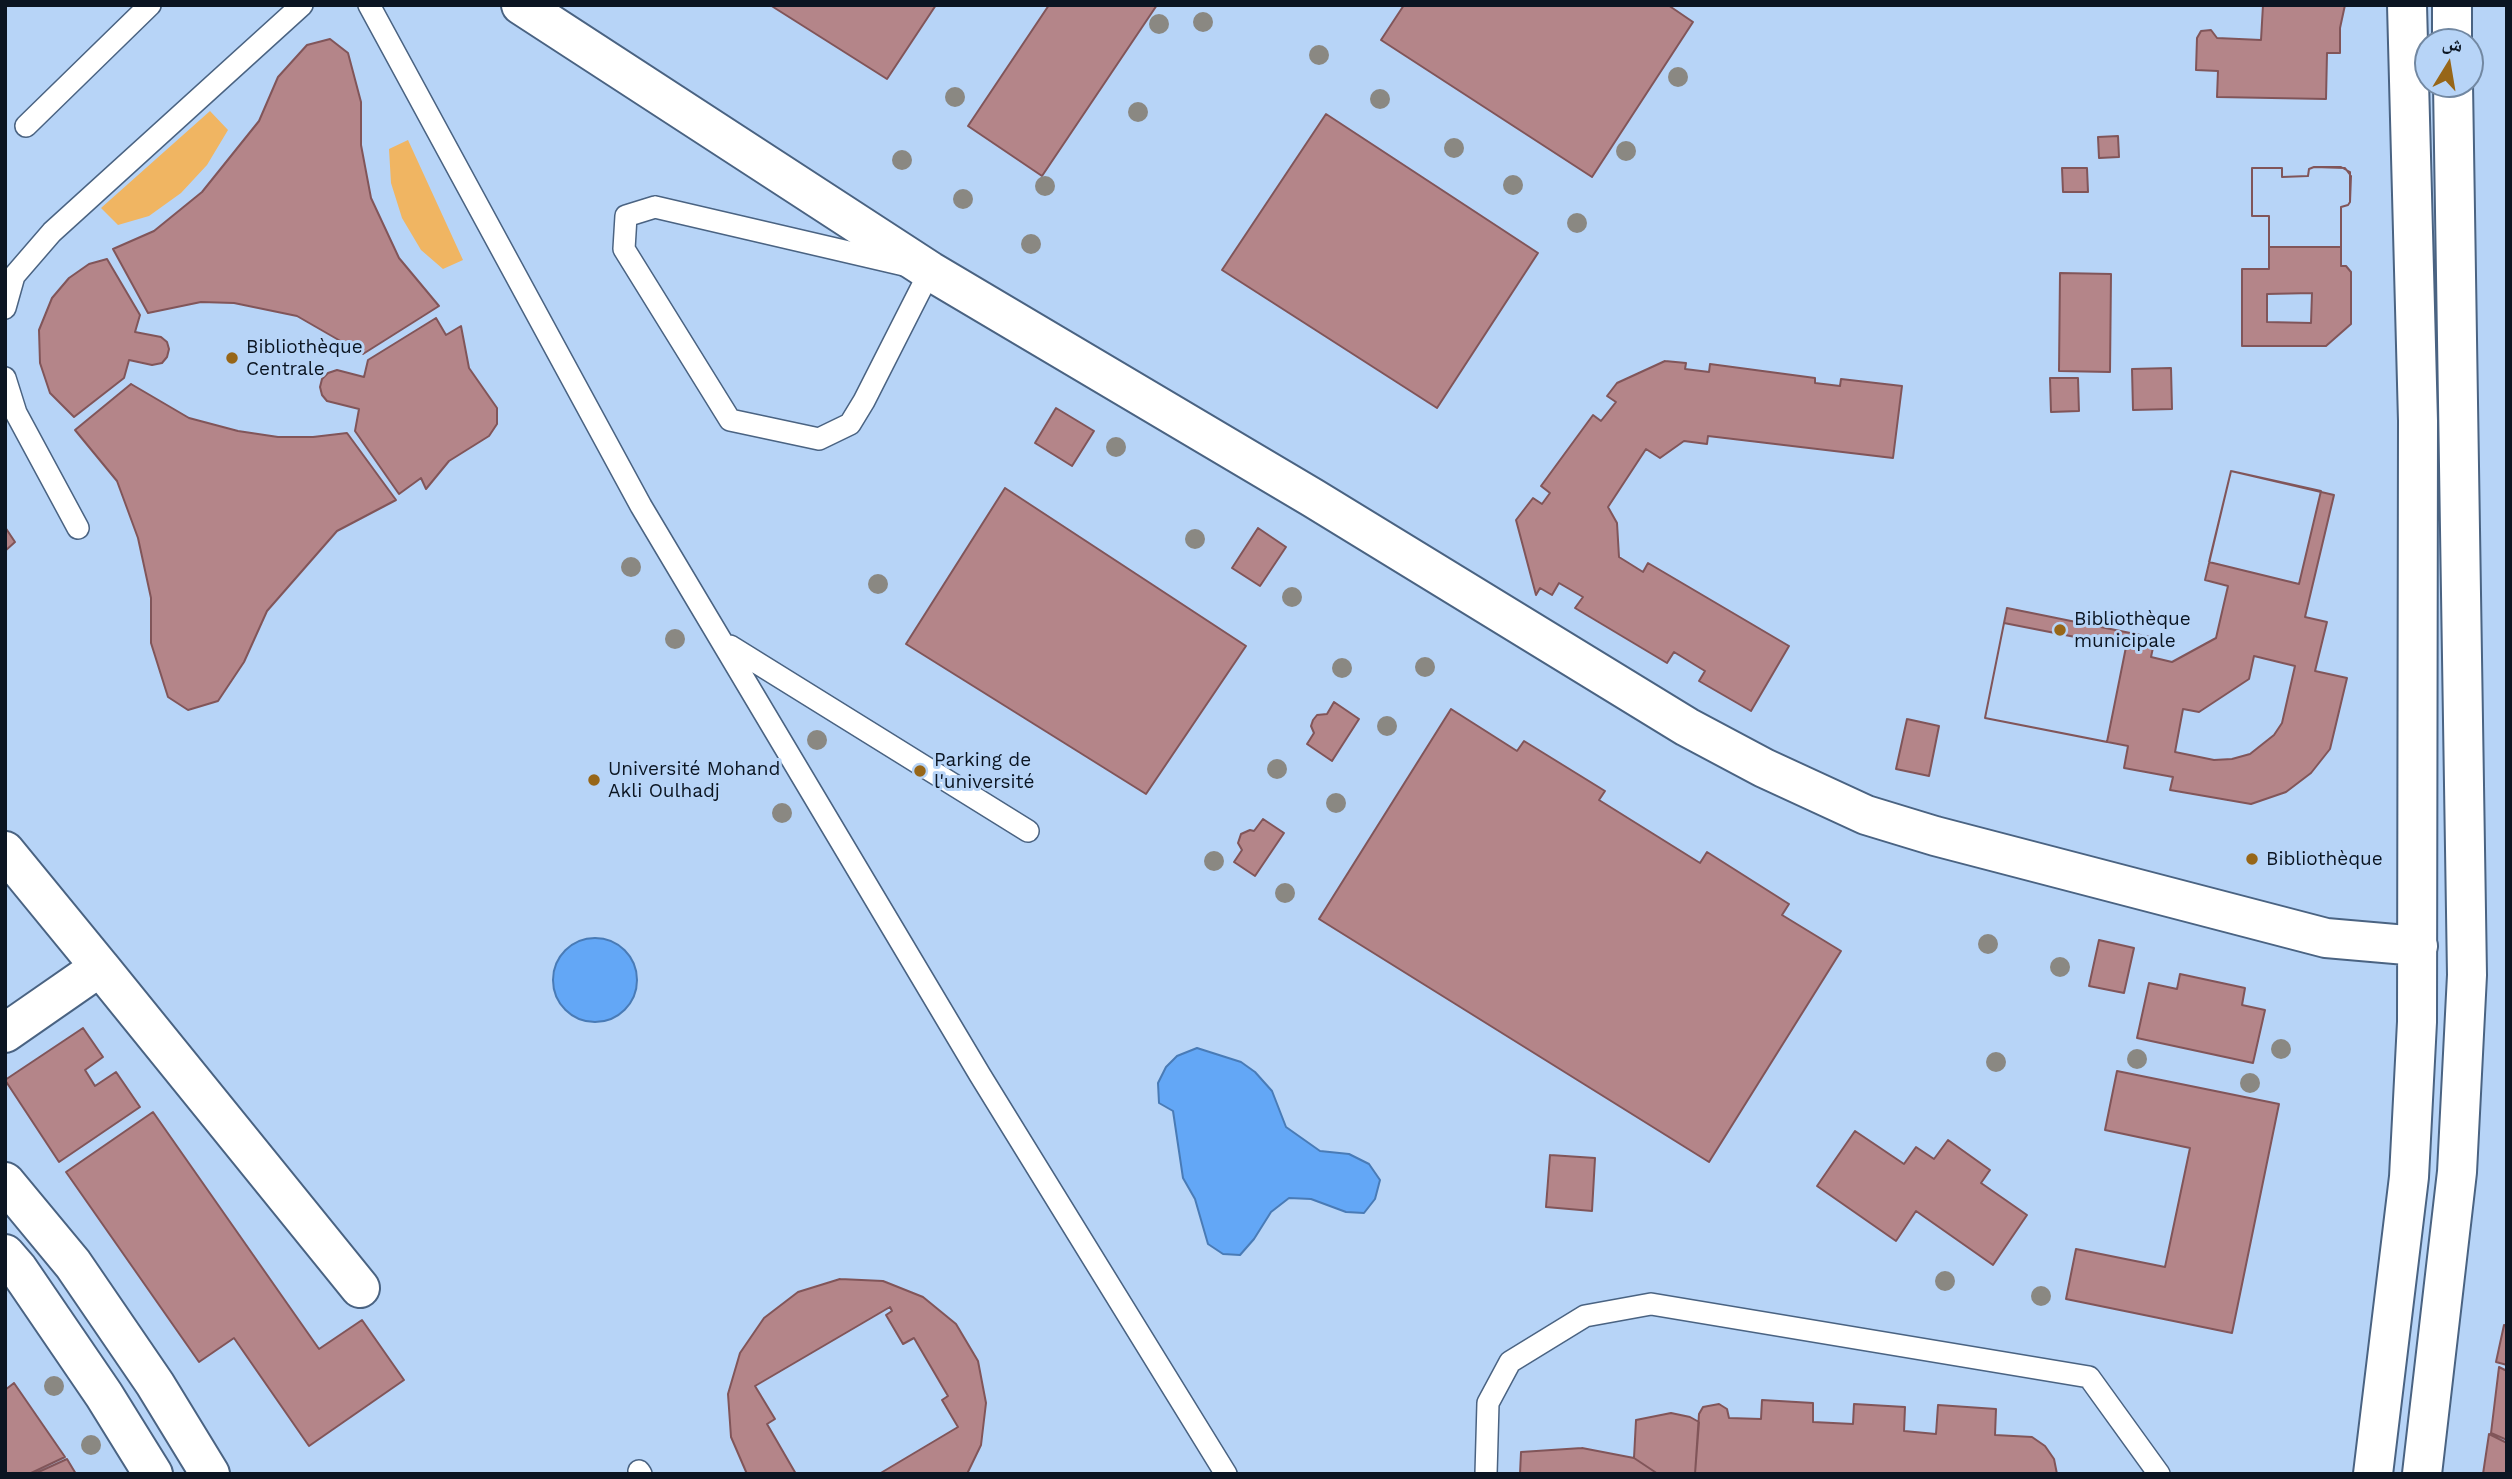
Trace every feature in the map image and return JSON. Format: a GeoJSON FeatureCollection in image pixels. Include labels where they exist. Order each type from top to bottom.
{"type":"FeatureCollection","features":[{"type":"Feature","properties":{"kind":"street"},"geometry":{"type":"LineString","coordinates":[[521,5],[930,271],[1301,491],[1687,727],[1764,768],[1854,810],[1935,836],[2326,938],[2418,946]]}},
{"type":"Feature","properties":{"kind":"street"},"geometry":{"type":"LineString","coordinates":[[2373,1474],[2409,1177],[2417,1022],[2418,421],[2407,5]]}},
{"type":"Feature","properties":{"kind":"street"},"geometry":{"type":"LineString","coordinates":[[2452,5],[2452,28]]}},
{"type":"Feature","properties":{"kind":"street"},"geometry":{"type":"LineString","coordinates":[[2422,1474],[2457,1172],[2467,975],[2453,98]]}},
{"type":"Feature","properties":{"kind":"street"},"geometry":{"type":"LineString","coordinates":[[5,851],[360,1289]]}},
{"type":"Feature","properties":{"kind":"street"},"geometry":{"type":"LineString","coordinates":[[5,1033],[100,967]]}},
{"type":"Feature","properties":{"kind":"street"},"geometry":{"type":"LineString","coordinates":[[5,1182],[73,1264],[155,1384],[211,1474]]}},
{"type":"Feature","properties":{"kind":"street"},"geometry":{"type":"LineString","coordinates":[[5,1254],[104,1395],[153,1474]]}},
{"type":"Feature","properties":{"kind":"lane"},"geometry":{"type":"LineString","coordinates":[[26,126],[150,5]]}},
{"type":"Feature","properties":{"kind":"lane"},"geometry":{"type":"LineString","coordinates":[[5,307],[14,276],[52,232],[302,5]]}},
{"type":"Feature","properties":{"kind":"lane"},"geometry":{"type":"LineString","coordinates":[[369,5],[642,506],[980,1075],[1222,1472]]}},
{"type":"Feature","properties":{"kind":"lane"},"geometry":{"type":"LineString","coordinates":[[655,207],[930,271],[850,424],[819,439],[730,419],[624,248],[626,216],[655,207]]}},
{"type":"Feature","properties":{"kind":"lane"},"geometry":{"type":"LineString","coordinates":[[5,378],[16,413],[78,528]]}},
{"type":"Feature","properties":{"kind":"lane"},"geometry":{"type":"LineString","coordinates":[[725,643],[1028,831]]}},
{"type":"Feature","properties":{"kind":"lane"},"geometry":{"type":"LineString","coordinates":[[1486,1474],[1488,1403],[1510,1362],[1585,1316],[1651,1304],[2089,1377],[2159,1474]]}},
{"type":"Feature","properties":{"kind":"shaded area"},"geometry":{"type":"Polygon","coordinates":[[[210,111],[228,130],[207,165],[181,193],[149,216],[118,225],[101,208],[210,111]]]}},
{"type":"Feature","properties":{"kind":"shaded area"},"geometry":{"type":"Polygon","coordinates":[[[408,140],[463,260],[443,269],[421,250],[402,218],[391,183],[389,149],[408,140]]]}},
{"type":"Feature","properties":{"kind":"water"},"geometry":{"type":"Polygon","coordinates":[[[595,938],[611,941],[630,957],[637,980],[634,996],[618,1015],[595,1022],[579,1019],[560,1003],[553,980],[556,964],[572,945],[595,938]]]}},
{"type":"Feature","properties":{"kind":"water"},"geometry":{"type":"Polygon","coordinates":[[[1197,1048],[1241,1062],[1255,1072],[1272,1091],[1286,1127],[1320,1151],[1349,1154],[1369,1164],[1380,1180],[1375,1199],[1364,1213],[1346,1212],[1311,1199],[1289,1198],[1271,1212],[1240,1255],[1223,1254],[1208,1244],[1195,1199],[1183,1178],[1173,1111],[1159,1103],[1158,1083],[1166,1067],[1177,1056],[1197,1048]]]}},
{"type":"Feature","properties":{"kind":"building"},"geometry":{"type":"Polygon","coordinates":[[[770,5],[936,5],[887,79],[770,5]]]}},
{"type":"Feature","properties":{"kind":"building"},"geometry":{"type":"Polygon","coordinates":[[[1049,5],[1157,5],[1042,176],[968,126],[1049,5]]]}},
{"type":"Feature","properties":{"kind":"building"},"geometry":{"type":"Polygon","coordinates":[[[1404,5],[1668,5],[1693,22],[1592,177],[1381,40],[1404,5]]]}},
{"type":"Feature","properties":{"kind":"building"},"geometry":{"type":"Polygon","coordinates":[[[2263,5],[2345,5],[2340,28],[2340,53],[2327,53],[2326,99],[2217,97],[2218,71],[2196,70],[2197,38],[2201,31],[2211,30],[2217,38],[2261,40],[2263,5]]]}},
{"type":"Feature","properties":{"kind":"building"},"geometry":{"type":"Polygon","coordinates":[[[330,39],[348,53],[361,102],[361,145],[371,198],[399,258],[439,306],[363,354],[297,316],[234,303],[201,302],[148,313],[113,249],[154,231],[202,192],[259,121],[278,77],[307,45],[330,39]]]}},
{"type":"Feature","properties":{"kind":"building"},"geometry":{"type":"Polygon","coordinates":[[[1326,114],[1538,253],[1437,408],[1222,270],[1326,114]]]}},
{"type":"Feature","properties":{"kind":"building"},"geometry":{"type":"Polygon","coordinates":[[[2118,136],[2119,157],[2099,158],[2098,137],[2118,136]]]}},
{"type":"Feature","properties":{"kind":"building"},"geometry":{"type":"Polygon","coordinates":[[[2341,167],[2350,172],[2350,202],[2341,207],[2341,247],[2269,247],[2269,216],[2252,216],[2252,168],[2282,168],[2282,177],[2308,176],[2309,169],[2341,167]]]}},
{"type":"Feature","properties":{"kind":"building"},"geometry":{"type":"Polygon","coordinates":[[[2062,168],[2087,168],[2088,192],[2063,192],[2062,168]]]}},
{"type":"Feature","properties":{"kind":"building"},"geometry":{"type":"Polygon","coordinates":[[[2252,168],[2282,168],[2282,177],[2308,176],[2309,169],[2345,168],[2351,176],[2350,202],[2341,207],[2341,266],[2346,266],[2351,272],[2351,324],[2326,346],[2242,346],[2242,269],[2269,269],[2269,216],[2252,216],[2252,168]]]}},
{"type":"Feature","properties":{"kind":"building"},"geometry":{"type":"Polygon","coordinates":[[[107,259],[140,315],[135,332],[161,337],[167,342],[169,349],[162,363],[152,365],[129,360],[124,378],[74,417],[50,393],[40,363],[39,330],[52,298],[69,278],[89,264],[107,259]]]}},
{"type":"Feature","properties":{"kind":"building"},"geometry":{"type":"Polygon","coordinates":[[[2060,273],[2111,274],[2110,372],[2059,371],[2060,273]]]}},
{"type":"Feature","properties":{"kind":"building"},"geometry":{"type":"Polygon","coordinates":[[[2312,293],[2311,323],[2267,322],[2267,294],[2312,293]]]}},
{"type":"Feature","properties":{"kind":"building"},"geometry":{"type":"Polygon","coordinates":[[[436,318],[446,335],[461,326],[469,368],[497,408],[497,424],[489,436],[449,461],[426,489],[421,478],[399,494],[355,431],[359,409],[327,401],[320,387],[322,379],[328,373],[337,370],[364,377],[368,360],[436,318]]]}},
{"type":"Feature","properties":{"kind":"building"},"geometry":{"type":"Polygon","coordinates":[[[1665,361],[1686,363],[1685,369],[1709,372],[1710,364],[1815,378],[1815,383],[1840,386],[1841,379],[1902,386],[1893,458],[1708,436],[1707,444],[1684,441],[1660,458],[1646,449],[1608,507],[1617,523],[1619,557],[1643,572],[1648,563],[1789,646],[1751,711],[1699,681],[1705,671],[1674,652],[1667,663],[1575,608],[1583,597],[1559,583],[1552,595],[1540,588],[1536,595],[1516,520],[1533,498],[1542,504],[1550,493],[1541,486],[1593,415],[1601,421],[1616,402],[1607,396],[1617,383],[1665,361]]]}},
{"type":"Feature","properties":{"kind":"building"},"geometry":{"type":"Polygon","coordinates":[[[2171,368],[2172,409],[2133,410],[2132,369],[2171,368]]]}},
{"type":"Feature","properties":{"kind":"building"},"geometry":{"type":"Polygon","coordinates":[[[2050,378],[2078,378],[2079,411],[2051,412],[2050,378]]]}},
{"type":"Feature","properties":{"kind":"building"},"geometry":{"type":"Polygon","coordinates":[[[131,384],[189,418],[238,431],[278,437],[347,433],[396,500],[337,531],[267,611],[244,662],[218,701],[188,710],[168,697],[151,643],[151,598],[138,538],[117,481],[75,430],[131,384]]]}},
{"type":"Feature","properties":{"kind":"building"},"geometry":{"type":"Polygon","coordinates":[[[1056,408],[1094,431],[1072,466],[1035,443],[1056,408]]]}},
{"type":"Feature","properties":{"kind":"building","name":"Bibliothèque municipale"},"geometry":{"type":"Polygon","coordinates":[[[2231,471],[2334,495],[2305,617],[2327,622],[2315,671],[2347,678],[2330,749],[2311,773],[2286,792],[2251,804],[2170,790],[2173,777],[2124,768],[2128,746],[1985,718],[2007,608],[2155,638],[2151,657],[2172,662],[2216,638],[2228,586],[2205,580],[2231,471]]]}},
{"type":"Feature","properties":{"kind":"building"},"geometry":{"type":"Polygon","coordinates":[[[2231,471],[2321,491],[2299,584],[2209,562],[2231,471]]]}},
{"type":"Feature","properties":{"kind":"building"},"geometry":{"type":"Polygon","coordinates":[[[1005,488],[1246,646],[1146,794],[906,644],[1005,488]]]}},
{"type":"Feature","properties":{"kind":"building"},"geometry":{"type":"Polygon","coordinates":[[[5,527],[15,542],[5,551],[5,527]]]}},
{"type":"Feature","properties":{"kind":"building"},"geometry":{"type":"Polygon","coordinates":[[[1258,528],[1286,547],[1260,586],[1232,568],[1258,528]]]}},
{"type":"Feature","properties":{"kind":"building"},"geometry":{"type":"Polygon","coordinates":[[[2004,623],[2126,647],[2107,742],[1985,718],[2004,623]]]}},
{"type":"Feature","properties":{"kind":"building"},"geometry":{"type":"Polygon","coordinates":[[[2254,656],[2295,666],[2282,723],[2274,735],[2250,754],[2232,759],[2214,760],[2175,752],[2183,709],[2199,712],[2249,679],[2254,656]]]}},
{"type":"Feature","properties":{"kind":"building"},"geometry":{"type":"Polygon","coordinates":[[[1334,702],[1359,719],[1332,761],[1307,744],[1314,733],[1311,726],[1313,720],[1317,715],[1327,714],[1334,702]]]}},
{"type":"Feature","properties":{"kind":"building"},"geometry":{"type":"Polygon","coordinates":[[[1451,709],[1517,751],[1524,741],[1605,791],[1599,800],[1700,863],[1707,852],[1789,904],[1782,915],[1841,951],[1709,1162],[1319,919],[1451,709]]]}},
{"type":"Feature","properties":{"kind":"building"},"geometry":{"type":"Polygon","coordinates":[[[1907,719],[1939,726],[1929,776],[1896,769],[1907,719]]]}},
{"type":"Feature","properties":{"kind":"building"},"geometry":{"type":"Polygon","coordinates":[[[1263,819],[1284,833],[1255,876],[1234,862],[1242,850],[1238,843],[1241,834],[1254,831],[1263,819]]]}},
{"type":"Feature","properties":{"kind":"building"},"geometry":{"type":"Polygon","coordinates":[[[2099,940],[2134,948],[2124,993],[2089,986],[2099,940]]]}},
{"type":"Feature","properties":{"kind":"building"},"geometry":{"type":"Polygon","coordinates":[[[2180,974],[2245,988],[2242,1005],[2265,1010],[2253,1063],[2137,1038],[2149,983],[2177,989],[2180,974]]]}},
{"type":"Feature","properties":{"kind":"building"},"geometry":{"type":"Polygon","coordinates":[[[83,1028],[103,1057],[85,1070],[95,1086],[116,1072],[140,1107],[59,1162],[5,1080],[83,1028]]]}},
{"type":"Feature","properties":{"kind":"building"},"geometry":{"type":"Polygon","coordinates":[[[2117,1071],[2279,1104],[2232,1333],[2066,1299],[2076,1249],[2165,1267],[2190,1148],[2105,1130],[2117,1071]]]}},
{"type":"Feature","properties":{"kind":"building"},"geometry":{"type":"Polygon","coordinates":[[[153,1112],[319,1349],[362,1320],[404,1380],[309,1446],[234,1338],[199,1362],[66,1172],[153,1112]]]}},
{"type":"Feature","properties":{"kind":"building"},"geometry":{"type":"Polygon","coordinates":[[[1855,1131],[1904,1164],[1916,1147],[1934,1159],[1948,1140],[1990,1170],[1981,1183],[2027,1215],[1993,1265],[1916,1211],[1896,1241],[1817,1186],[1855,1131]]]}},
{"type":"Feature","properties":{"kind":"building"},"geometry":{"type":"Polygon","coordinates":[[[1550,1155],[1595,1158],[1592,1211],[1546,1207],[1550,1155]]]}},
{"type":"Feature","properties":{"kind":"building"},"geometry":{"type":"Polygon","coordinates":[[[840,1279],[883,1281],[923,1297],[956,1324],[978,1361],[986,1403],[981,1445],[967,1474],[747,1474],[731,1437],[728,1394],[740,1353],[764,1318],[798,1292],[840,1279]]]}},
{"type":"Feature","properties":{"kind":"building"},"geometry":{"type":"Polygon","coordinates":[[[890,1307],[892,1311],[886,1315],[903,1344],[914,1338],[948,1396],[942,1400],[958,1427],[879,1474],[796,1474],[767,1424],[775,1419],[755,1386],[890,1307]]]}},
{"type":"Feature","properties":{"kind":"building"},"geometry":{"type":"Polygon","coordinates":[[[2504,1325],[2507,1326],[2507,1365],[2496,1362],[2504,1325]]]}},
{"type":"Feature","properties":{"kind":"building"},"geometry":{"type":"Polygon","coordinates":[[[2499,1367],[2507,1371],[2507,1440],[2491,1433],[2499,1367]]]}},
{"type":"Feature","properties":{"kind":"building"},"geometry":{"type":"Polygon","coordinates":[[[14,1383],[65,1457],[29,1474],[5,1474],[5,1390],[14,1383]]]}},
{"type":"Feature","properties":{"kind":"building"},"geometry":{"type":"Polygon","coordinates":[[[1762,1400],[1813,1403],[1813,1422],[1853,1424],[1854,1404],[1905,1407],[1904,1431],[1936,1434],[1938,1405],[1996,1409],[1995,1435],[2032,1437],[2045,1446],[2054,1459],[2057,1474],[1695,1474],[1699,1414],[1703,1407],[1719,1404],[1727,1409],[1729,1418],[1761,1419],[1762,1400]]]}},
{"type":"Feature","properties":{"kind":"building"},"geometry":{"type":"Polygon","coordinates":[[[1671,1413],[1699,1422],[1695,1474],[1658,1474],[1634,1458],[1636,1420],[1671,1413]]]}},
{"type":"Feature","properties":{"kind":"building"},"geometry":{"type":"Polygon","coordinates":[[[2489,1434],[2507,1443],[2507,1474],[2483,1474],[2489,1434]]]}},
{"type":"Feature","properties":{"kind":"building"},"geometry":{"type":"Polygon","coordinates":[[[1582,1448],[1634,1458],[1658,1474],[1520,1474],[1521,1452],[1582,1448]]]}},
{"type":"Feature","properties":{"kind":"building"},"geometry":{"type":"Polygon","coordinates":[[[67,1459],[76,1474],[34,1474],[67,1459]]]}},
{"type":"Feature","properties":{"kind":"place","name":"Bibliothèque Centrale"},"geometry":{"type":"Point","coordinates":[232,358]}},
{"type":"Feature","properties":{"kind":"place","name":"Bibliothèque municipale"},"geometry":{"type":"Point","coordinates":[2060,630]}},
{"type":"Feature","properties":{"kind":"place","name":"Parking de l'université"},"geometry":{"type":"Point","coordinates":[920,771]}},
{"type":"Feature","properties":{"kind":"place","name":"Université Mohand Akli Oulhadj"},"geometry":{"type":"Point","coordinates":[594,780]}},
{"type":"Feature","properties":{"kind":"place","name":"Bibliothèque"},"geometry":{"type":"Point","coordinates":[2252,859]}}]}
